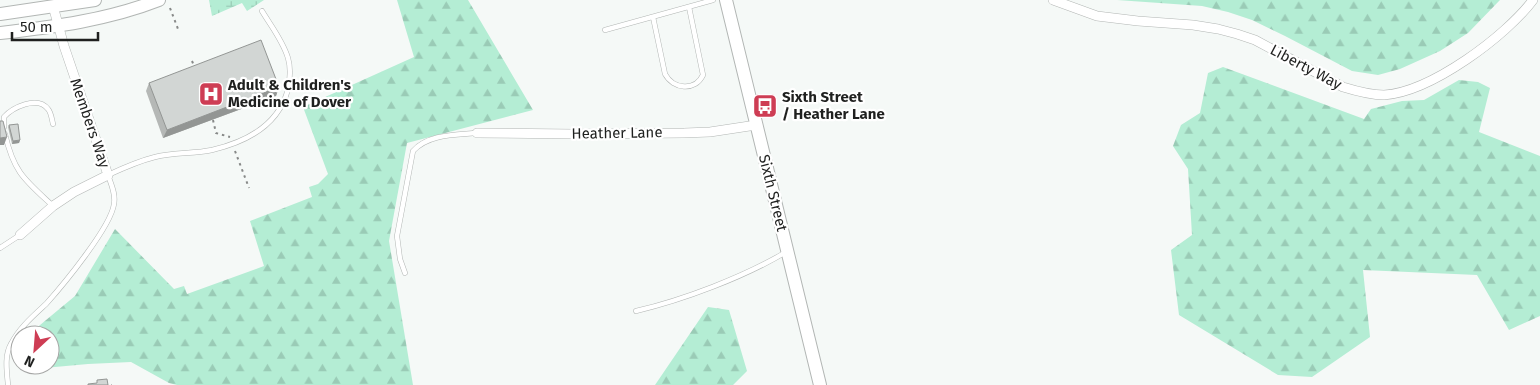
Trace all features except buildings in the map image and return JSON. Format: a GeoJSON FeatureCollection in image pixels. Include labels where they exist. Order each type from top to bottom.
{"type":"FeatureCollection","features":[{"type":"Feature","properties":{"kind":"main road"},"geometry":{"type":"LineString","coordinates":[[0,14],[52,3],[95,0]]}},
{"type":"Feature","properties":{"kind":"main road"},"geometry":{"type":"LineString","coordinates":[[0,33],[58,26],[116,14],[159,0]]}},
{"type":"Feature","properties":{"kind":"main road","name":"Sixth Street"},"geometry":{"type":"LineString","coordinates":[[726,0],[820,385]]}},
{"type":"Feature","properties":{"kind":"street","name":"Liberty Way"},"geometry":{"type":"LineString","coordinates":[[1053,0],[1097,16],[1218,29],[1255,40],[1343,87],[1356,92],[1384,95],[1414,88],[1467,58],[1500,36],[1533,0]]}},
{"type":"Feature","properties":{"kind":"street","name":"Members Way"},"geometry":{"type":"LineString","coordinates":[[20,235],[53,206],[74,192],[108,174],[52,3]]}},
{"type":"Feature","properties":{"kind":"street","name":"Heather Lane"},"geometry":{"type":"LineString","coordinates":[[477,133],[684,133],[710,132],[756,125]]}},
{"type":"Feature","properties":{"kind":"lane"},"geometry":{"type":"LineString","coordinates":[[605,30],[713,0]]}},
{"type":"Feature","properties":{"kind":"lane"},"geometry":{"type":"LineString","coordinates":[[653,17],[665,74],[669,81],[681,87],[693,86],[701,81],[703,75],[689,7]]}},
{"type":"Feature","properties":{"kind":"lane"},"geometry":{"type":"LineString","coordinates":[[8,385],[6,357],[10,345],[20,330],[62,286],[96,239],[111,214],[115,198],[108,174],[155,157],[213,150],[246,138],[270,122],[279,112],[285,99],[290,71],[288,58],[262,11]]}},
{"type":"Feature","properties":{"kind":"lane"},"geometry":{"type":"LineString","coordinates":[[53,124],[48,109],[41,104],[14,108],[4,117],[3,123],[9,152],[17,169],[22,177],[53,206]]}},
{"type":"Feature","properties":{"kind":"lane"},"geometry":{"type":"LineString","coordinates":[[406,273],[400,259],[397,236],[413,151],[419,144],[427,140],[477,133]]}},
{"type":"Feature","properties":{"kind":"lane"},"geometry":{"type":"LineString","coordinates":[[0,248],[20,235]]}},
{"type":"Feature","properties":{"kind":"lane"},"geometry":{"type":"LineString","coordinates":[[636,311],[659,305],[722,282],[787,251]]}},
{"type":"Feature","properties":{"kind":"path"},"geometry":{"type":"LineString","coordinates":[[170,8],[178,29]]}},
{"type":"Feature","properties":{"kind":"path"},"geometry":{"type":"LineString","coordinates":[[192,61],[197,72]]}},
{"type":"Feature","properties":{"kind":"path"},"geometry":{"type":"LineString","coordinates":[[98,385],[112,385]]}},
{"type":"Feature","properties":{"kind":"green space"},"geometry":{"type":"Polygon","coordinates":[[[209,0],[264,0],[247,11],[242,3],[212,16],[209,0]]]}},
{"type":"Feature","properties":{"kind":"green space"},"geometry":{"type":"Polygon","coordinates":[[[397,0],[468,0],[533,110],[407,143],[389,241],[413,385],[177,385],[169,383],[131,362],[60,367],[60,325],[40,325],[75,296],[115,229],[174,289],[184,286],[187,294],[264,266],[250,221],[312,197],[309,187],[318,184],[328,174],[303,107],[414,57],[397,0]]]}},
{"type":"Feature","properties":{"kind":"green space"},"geometry":{"type":"Polygon","coordinates":[[[1117,0],[1500,0],[1468,33],[1440,51],[1400,69],[1378,75],[1352,71],[1252,20],[1228,12],[1202,6],[1117,0]]]}},
{"type":"Feature","properties":{"kind":"green space"},"geometry":{"type":"Polygon","coordinates":[[[1223,67],[1364,119],[1371,109],[1402,101],[1424,100],[1459,80],[1478,82],[1490,88],[1479,132],[1540,156],[1540,316],[1509,330],[1477,275],[1363,270],[1370,337],[1312,377],[1278,375],[1179,315],[1171,250],[1192,235],[1188,169],[1173,146],[1181,125],[1200,113],[1208,73],[1223,67]]]}},
{"type":"Feature","properties":{"kind":"green space"},"geometry":{"type":"Polygon","coordinates":[[[708,307],[729,310],[747,371],[733,385],[655,385],[708,307]]]}},
{"type":"Feature","properties":{"kind":"place","name":"Adult & Children's Medicine of Dover"},"geometry":{"type":"Point","coordinates":[211,94]}},
{"type":"Feature","properties":{"kind":"place","name":"Sixth Street / Heather Lane"},"geometry":{"type":"Point","coordinates":[765,106]}}]}
